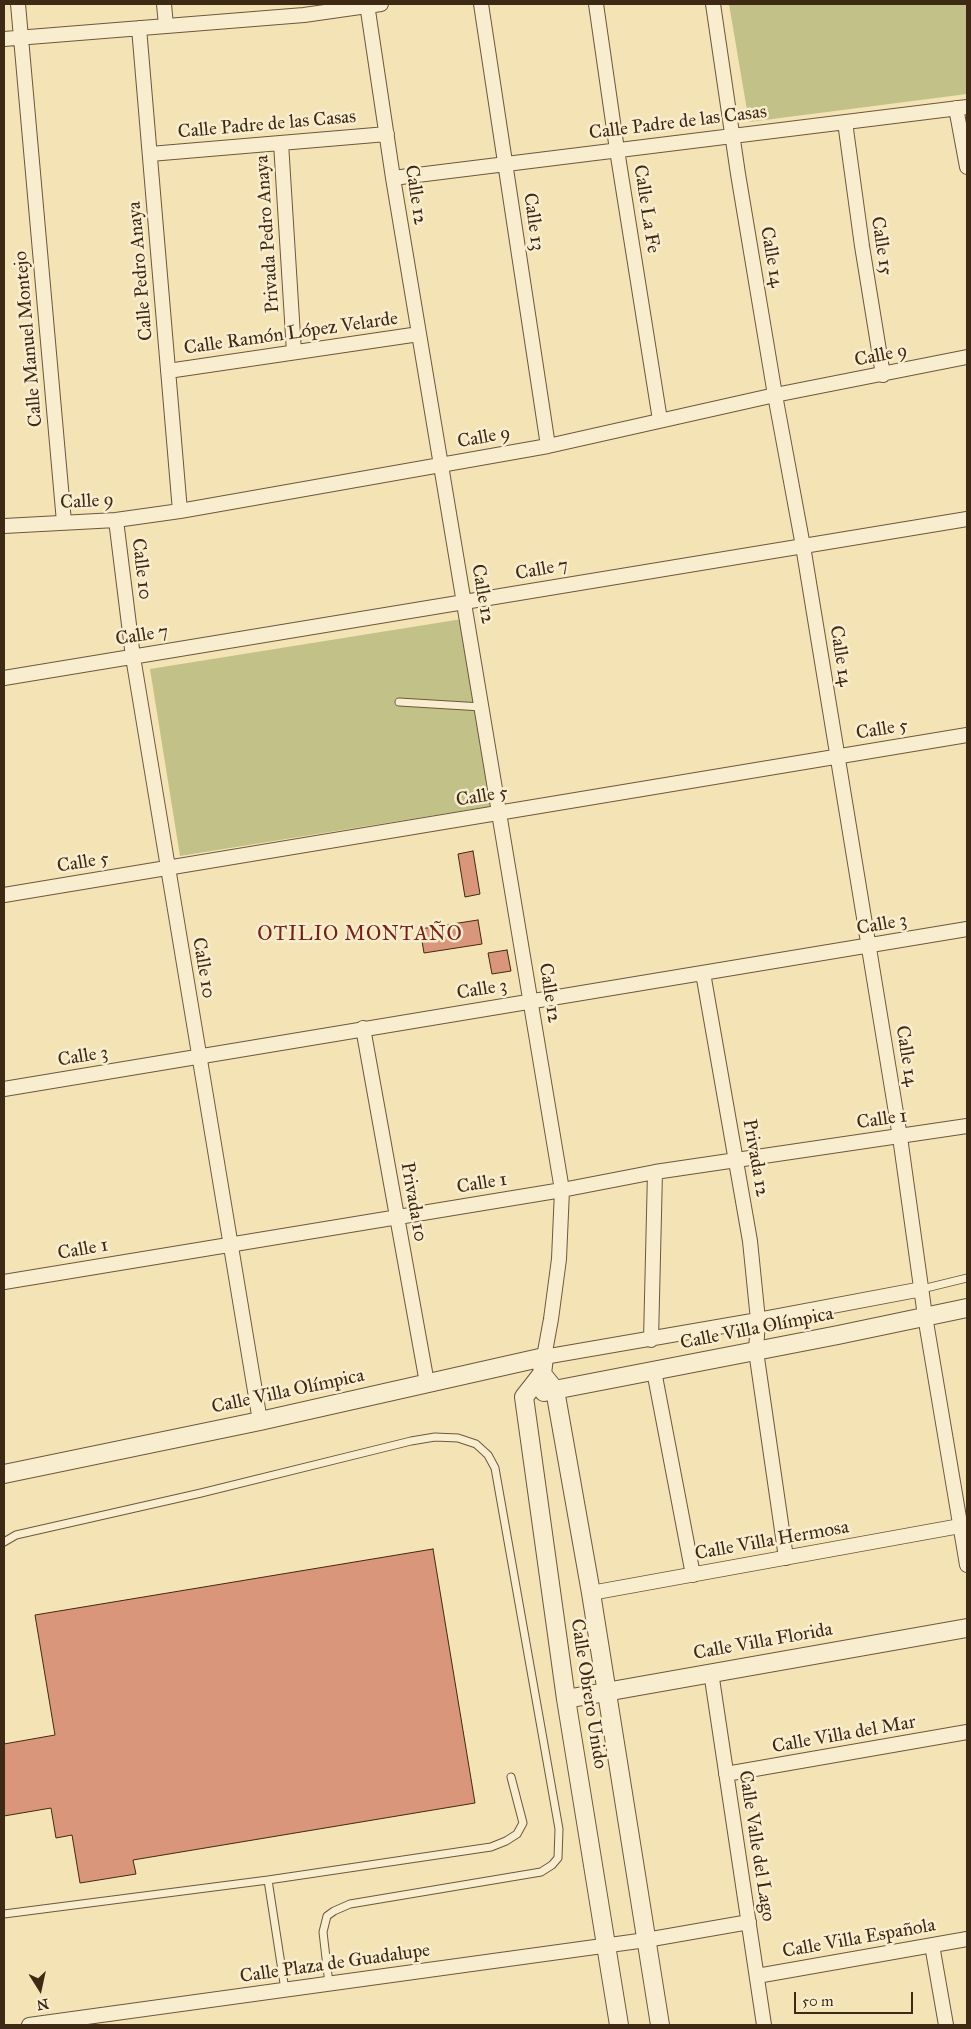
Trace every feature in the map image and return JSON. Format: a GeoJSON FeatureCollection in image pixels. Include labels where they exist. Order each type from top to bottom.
{"type":"FeatureCollection","features":[{"type":"Feature","properties":{"kind":"street","name":"Calle Manuel Montejo"},"geometry":{"type":"LineString","coordinates":[[18,4],[64,522]]}},
{"type":"Feature","properties":{"kind":"street"},"geometry":{"type":"LineString","coordinates":[[164,4],[166,26]]}},
{"type":"Feature","properties":{"kind":"street","name":"Calle 12"},"geometry":{"type":"LineString","coordinates":[[367,4],[393,178],[562,1190]]}},
{"type":"Feature","properties":{"kind":"street"},"geometry":{"type":"LineString","coordinates":[[4,39],[166,26],[303,9],[381,4]]}},
{"type":"Feature","properties":{"kind":"street","name":"Calle 13"},"geometry":{"type":"LineString","coordinates":[[481,4],[548,446]]}},
{"type":"Feature","properties":{"kind":"street","name":"Calle La Fe"},"geometry":{"type":"LineString","coordinates":[[596,4],[660,420]]}},
{"type":"Feature","properties":{"kind":"street","name":"Calle 14"},"geometry":{"type":"LineString","coordinates":[[713,4],[775,395],[803,546],[900,1137],[925,1316],[967,1565]]}},
{"type":"Feature","properties":{"kind":"street","name":"Calle Pedro Anaya"},"geometry":{"type":"LineString","coordinates":[[139,28],[180,511]]}},
{"type":"Feature","properties":{"kind":"street"},"geometry":{"type":"LineString","coordinates":[[962,107],[967,167]]}},
{"type":"Feature","properties":{"kind":"street","name":"Calle Padre de las Casas"},"geometry":{"type":"LineString","coordinates":[[393,178],[962,107]]}},
{"type":"Feature","properties":{"kind":"street","name":"Calle 15"},"geometry":{"type":"LineString","coordinates":[[845,122],[862,246],[883,375]]}},
{"type":"Feature","properties":{"kind":"street","name":"Calle Padre de las Casas"},"geometry":{"type":"LineString","coordinates":[[150,154],[387,134]]}},
{"type":"Feature","properties":{"kind":"street","name":"Privada Pedro Anaya"},"geometry":{"type":"LineString","coordinates":[[281,143],[294,352]]}},
{"type":"Feature","properties":{"kind":"street","name":"Calle Ramón López Velarde"},"geometry":{"type":"LineString","coordinates":[[168,371],[419,334]]}},
{"type":"Feature","properties":{"kind":"street","name":"Calle 9"},"geometry":{"type":"LineString","coordinates":[[4,526],[116,520],[180,511],[548,446],[775,395],[967,357]]}},
{"type":"Feature","properties":{"kind":"street","name":"Calle 7"},"geometry":{"type":"LineString","coordinates":[[4,678],[967,519]]}},
{"type":"Feature","properties":{"kind":"street","name":"Calle 10"},"geometry":{"type":"LineString","coordinates":[[116,520],[133,657],[260,1421]]}},
{"type":"Feature","properties":{"kind":"street","name":"Calle 5"},"geometry":{"type":"LineString","coordinates":[[4,895],[967,735]]}},
{"type":"Feature","properties":{"kind":"street","name":"Calle 3"},"geometry":{"type":"LineString","coordinates":[[4,1089],[967,929]]}},
{"type":"Feature","properties":{"kind":"street","name":"Privada 12"},"geometry":{"type":"LineString","coordinates":[[703,973],[750,1241],[758,1320],[756,1351],[786,1558]]}},
{"type":"Feature","properties":{"kind":"street","name":"Privada 10"},"geometry":{"type":"LineString","coordinates":[[363,1028],[427,1383]]}},
{"type":"Feature","properties":{"kind":"street","name":"Calle 1"},"geometry":{"type":"LineString","coordinates":[[4,1282],[562,1190],[656,1172],[967,1126]]}},
{"type":"Feature","properties":{"kind":"street"},"geometry":{"type":"LineString","coordinates":[[651,1340],[656,1172]]}},
{"type":"Feature","properties":{"kind":"street"},"geometry":{"type":"LineString","coordinates":[[524,1397],[543,1366],[553,1310],[559,1259],[562,1190]]}},
{"type":"Feature","properties":{"kind":"street"},"geometry":{"type":"LineString","coordinates":[[543,1366],[651,1340],[922,1289]]}},
{"type":"Feature","properties":{"kind":"street","name":"Calle Villa Olímpica"},"geometry":{"type":"LineString","coordinates":[[524,1397],[967,1308]]}},
{"type":"Feature","properties":{"kind":"street"},"geometry":{"type":"LineString","coordinates":[[543,1366],[555,1390]]}},
{"type":"Feature","properties":{"kind":"street","name":"Calle Villa Olímpica"},"geometry":{"type":"LineString","coordinates":[[4,1474],[260,1421],[427,1383],[543,1366]]}},
{"type":"Feature","properties":{"kind":"street"},"geometry":{"type":"LineString","coordinates":[[654,1371],[692,1575]]}},
{"type":"Feature","properties":{"kind":"street","name":"Calle Obrero Unido"},"geometry":{"type":"LineString","coordinates":[[555,1390],[591,1593],[660,2025]]}},
{"type":"Feature","properties":{"kind":"street","name":"Calle Obrero Unido"},"geometry":{"type":"LineString","coordinates":[[524,1397],[566,1700],[619,2025]]}},
{"type":"Feature","properties":{"kind":"street","name":"Calle Villa Hermosa"},"geometry":{"type":"LineString","coordinates":[[591,1593],[960,1526]]}},
{"type":"Feature","properties":{"kind":"street","name":"Calle Villa Florida"},"geometry":{"type":"LineString","coordinates":[[566,1700],[711,1672],[967,1628]]}},
{"type":"Feature","properties":{"kind":"street","name":"Calle Valle del Lago"},"geometry":{"type":"LineString","coordinates":[[711,1672],[764,2025]]}},
{"type":"Feature","properties":{"kind":"street","name":"Calle Villa del Mar"},"geometry":{"type":"LineString","coordinates":[[726,1774],[967,1732]]}},
{"type":"Feature","properties":{"kind":"street","name":"Calle Plaza de Guadalupe"},"geometry":{"type":"LineString","coordinates":[[29,2025],[646,1940],[749,1922]]}},
{"type":"Feature","properties":{"kind":"street","name":"Calle Villa Española"},"geometry":{"type":"LineString","coordinates":[[757,1976],[967,1939]]}},
{"type":"Feature","properties":{"kind":"street"},"geometry":{"type":"LineString","coordinates":[[932,1945],[946,2025]]}},
{"type":"Feature","properties":{"kind":"lane"},"geometry":{"type":"LineString","coordinates":[[399,702],[482,707]]}},
{"type":"Feature","properties":{"kind":"lane"},"geometry":{"type":"LineString","coordinates":[[922,1289],[967,1278]]}},
{"type":"Feature","properties":{"kind":"lane"},"geometry":{"type":"LineString","coordinates":[[4,1542],[16,1535],[200,1493],[411,1441],[435,1437],[458,1438],[476,1444],[488,1455],[495,1468],[559,1829],[558,1858],[552,1865],[541,1872],[350,1904],[334,1911],[327,1916],[323,1932],[329,1984]]}},
{"type":"Feature","properties":{"kind":"lane"},"geometry":{"type":"LineString","coordinates":[[4,1914],[268,1880],[491,1847],[517,1834],[523,1823],[512,1777]]}},
{"type":"Feature","properties":{"kind":"lane"},"geometry":{"type":"LineString","coordinates":[[268,1880],[285,1990]]}},
{"type":"Feature","properties":{"kind":"shaded area"},"geometry":{"type":"Polygon","coordinates":[[[729,4],[967,4],[967,94],[749,122],[729,4]]]}},
{"type":"Feature","properties":{"kind":"shaded area"},"geometry":{"type":"Polygon","coordinates":[[[462,619],[492,806],[180,856],[150,669],[462,619]]]}},
{"type":"Feature","properties":{"kind":"building"},"geometry":{"type":"Polygon","coordinates":[[[473,851],[480,894],[465,897],[458,854],[473,851]]]}},
{"type":"Feature","properties":{"kind":"building"},"geometry":{"type":"Polygon","coordinates":[[[478,920],[482,944],[424,953],[420,929],[478,920]]]}},
{"type":"Feature","properties":{"kind":"building"},"geometry":{"type":"Polygon","coordinates":[[[507,950],[511,971],[492,974],[488,953],[507,950]]]}},
{"type":"Feature","properties":{"kind":"building"},"geometry":{"type":"Polygon","coordinates":[[[433,1549],[475,1803],[133,1860],[136,1874],[80,1883],[72,1835],[56,1838],[51,1808],[4,1816],[4,1744],[55,1735],[35,1615],[433,1549]]]}},
{"type":"Feature","properties":{"kind":"district","name":"OTILIO MONTAÑO"},"geometry":{"type":"Point","coordinates":[360,935]}}]}
